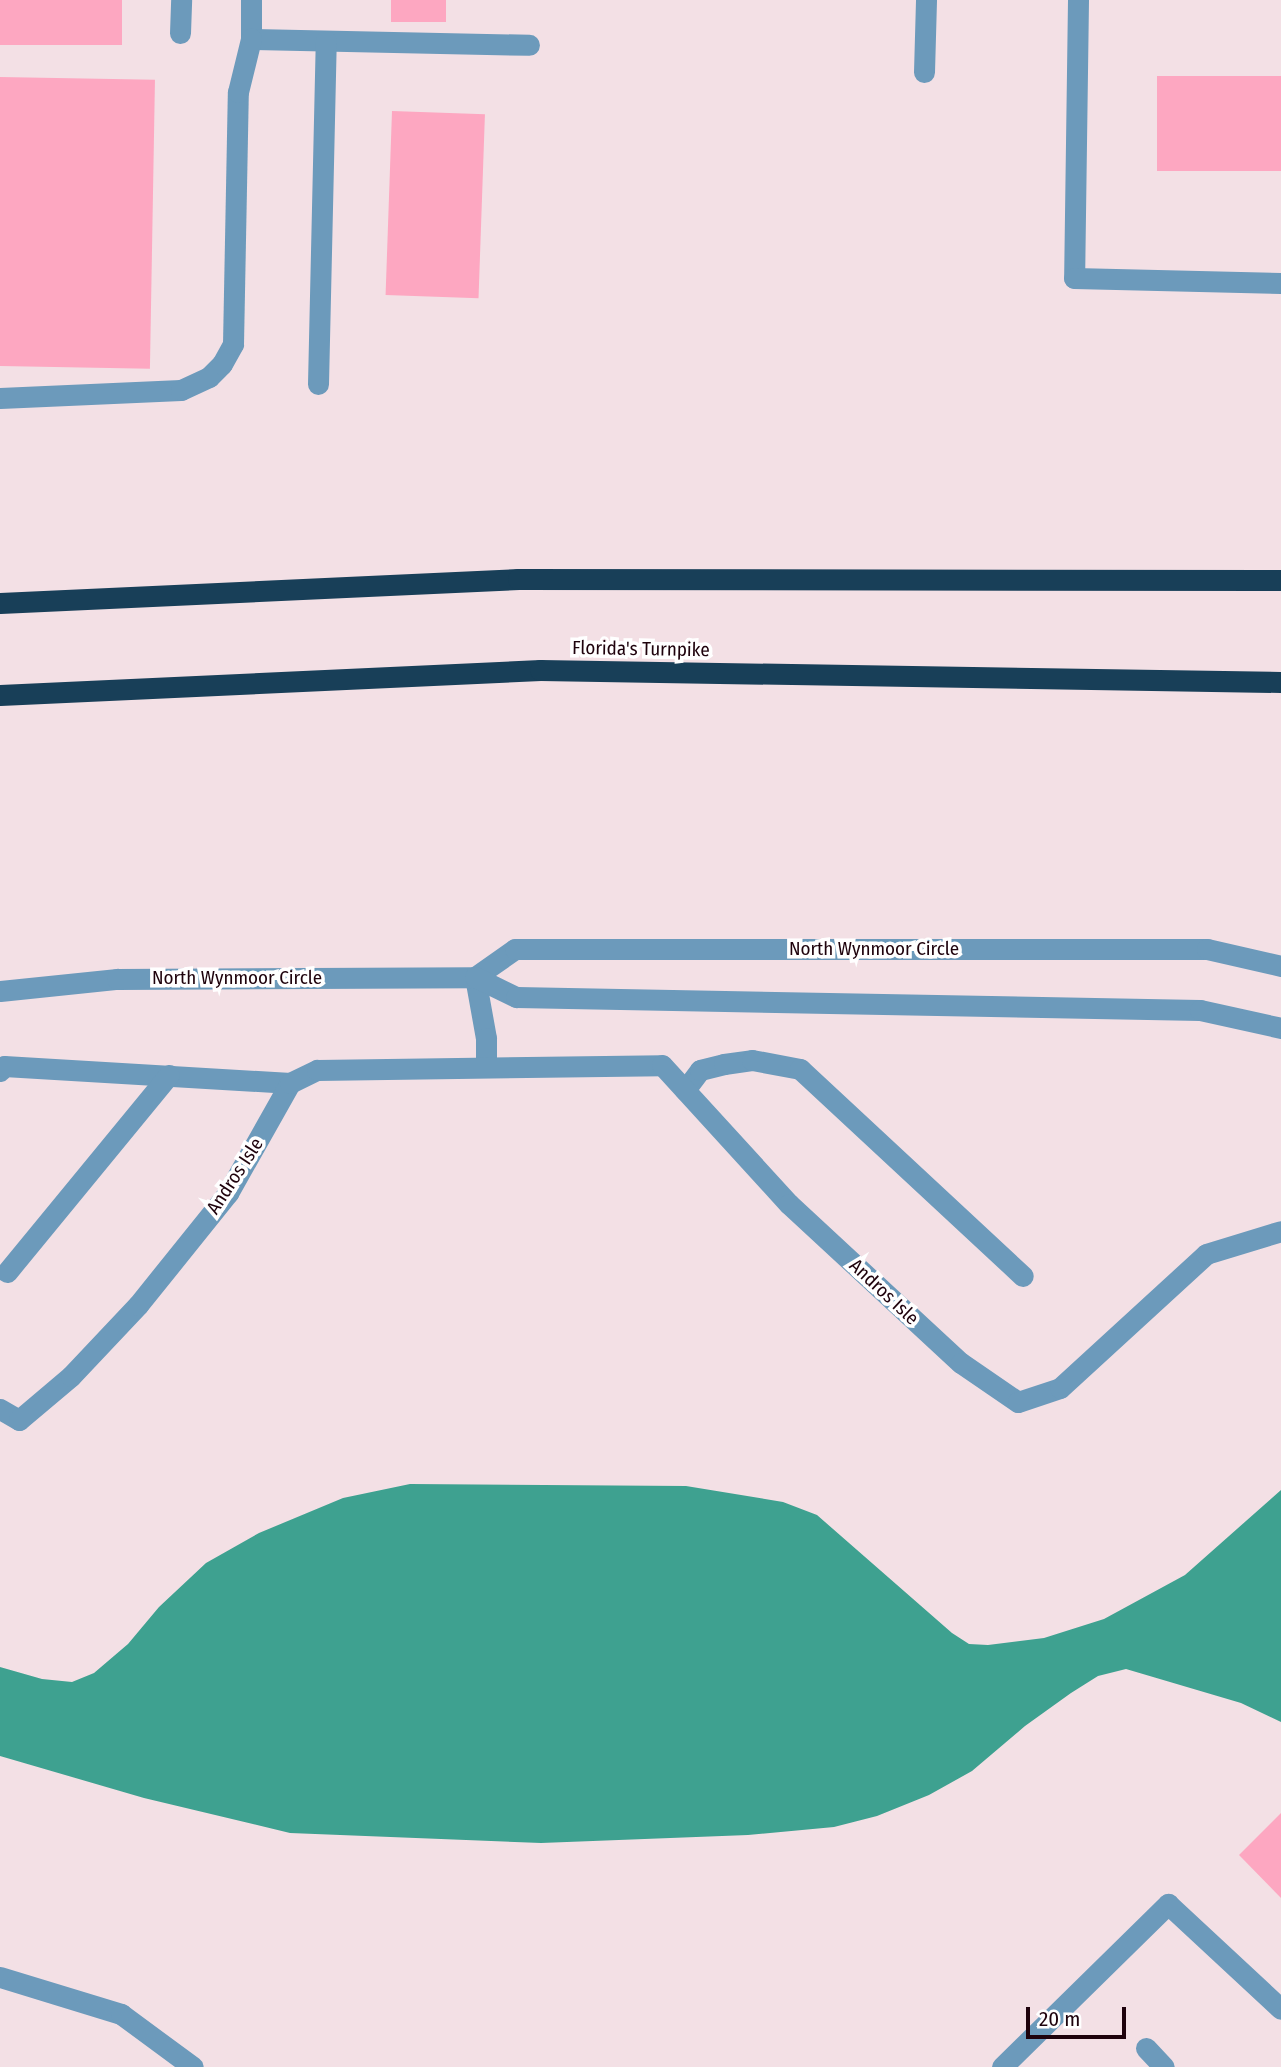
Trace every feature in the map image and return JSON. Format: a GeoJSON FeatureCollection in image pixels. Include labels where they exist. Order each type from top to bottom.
{"type":"FeatureCollection","features":[{"type":"Feature","properties":{"kind":"highway"},"geometry":{"type":"LineString","coordinates":[[0,603],[518,579],[1281,580]]}},
{"type":"Feature","properties":{"kind":"highway","name":"Florida's Turnpike"},"geometry":{"type":"LineString","coordinates":[[0,695],[540,670],[1281,682]]}},
{"type":"Feature","properties":{"kind":"street"},"geometry":{"type":"LineString","coordinates":[[180,33],[181,0]]}},
{"type":"Feature","properties":{"kind":"street"},"geometry":{"type":"LineString","coordinates":[[0,398],[181,390],[209,377],[222,364],[233,344],[238,93],[251,39],[251,0]]}},
{"type":"Feature","properties":{"kind":"street"},"geometry":{"type":"LineString","coordinates":[[924,72],[926,0]]}},
{"type":"Feature","properties":{"kind":"street"},"geometry":{"type":"LineString","coordinates":[[1077,0],[1074,278],[1281,283]]}},
{"type":"Feature","properties":{"kind":"street"},"geometry":{"type":"LineString","coordinates":[[251,39],[529,45]]}},
{"type":"Feature","properties":{"kind":"street"},"geometry":{"type":"LineString","coordinates":[[318,384],[326,41]]}},
{"type":"Feature","properties":{"kind":"street","name":"North Wynmoor Circle"},"geometry":{"type":"LineString","coordinates":[[475,977],[515,949],[1208,949],[1281,966]]}},
{"type":"Feature","properties":{"kind":"street"},"geometry":{"type":"LineString","coordinates":[[475,977],[486,1038],[486,1068]]}},
{"type":"Feature","properties":{"kind":"street","name":"North Wynmoor Circle"},"geometry":{"type":"LineString","coordinates":[[0,992],[117,979],[475,977],[516,997],[1200,1010],[1281,1028]]}},
{"type":"Feature","properties":{"kind":"street"},"geometry":{"type":"LineString","coordinates":[[685,1090],[700,1070],[724,1064],[752,1060],[800,1069],[1023,1276]]}},
{"type":"Feature","properties":{"kind":"street","name":"Andros Isle"},"geometry":{"type":"LineString","coordinates":[[0,1409],[19,1420],[71,1376],[138,1305],[228,1193],[290,1083],[317,1070],[662,1065],[789,1204],[961,1363],[1018,1402],[1060,1388],[1206,1254],[1281,1231]]}},
{"type":"Feature","properties":{"kind":"street"},"geometry":{"type":"LineString","coordinates":[[0,1071],[5,1066],[290,1083]]}},
{"type":"Feature","properties":{"kind":"street"},"geometry":{"type":"LineString","coordinates":[[7,1272],[169,1075]]}},
{"type":"Feature","properties":{"kind":"street"},"geometry":{"type":"LineString","coordinates":[[1002,2067],[1168,1904],[1281,2009]]}},
{"type":"Feature","properties":{"kind":"street"},"geometry":{"type":"LineString","coordinates":[[0,1977],[121,2014],[193,2067]]}},
{"type":"Feature","properties":{"kind":"street"},"geometry":{"type":"LineString","coordinates":[[1146,2048],[1164,2067]]}},
{"type":"Feature","properties":{"kind":"shaded area"},"geometry":{"type":"Polygon","coordinates":[[[410,1484],[686,1486],[783,1502],[817,1515],[952,1633],[969,1644],[988,1645],[1044,1638],[1104,1619],[1185,1575],[1281,1490],[1281,1722],[1241,1703],[1126,1669],[1098,1676],[1071,1693],[1025,1726],[972,1771],[929,1795],[877,1816],[834,1827],[748,1835],[541,1843],[290,1833],[144,1798],[0,1756],[0,1667],[42,1679],[72,1682],[94,1673],[128,1644],[159,1607],[206,1563],[259,1533],[343,1498],[410,1484]]]}},
{"type":"Feature","properties":{"kind":"building"},"geometry":{"type":"Polygon","coordinates":[[[0,0],[122,0],[122,45],[0,45],[0,0]]]}},
{"type":"Feature","properties":{"kind":"building"},"geometry":{"type":"Polygon","coordinates":[[[391,0],[446,0],[446,22],[391,22],[391,0]]]}},
{"type":"Feature","properties":{"kind":"building"},"geometry":{"type":"Polygon","coordinates":[[[1157,76],[1281,76],[1281,171],[1157,171],[1157,76]]]}},
{"type":"Feature","properties":{"kind":"building"},"geometry":{"type":"Polygon","coordinates":[[[0,77],[155,80],[150,369],[0,366],[0,77]]]}},
{"type":"Feature","properties":{"kind":"building"},"geometry":{"type":"Polygon","coordinates":[[[392,111],[485,114],[479,298],[386,295],[392,111]]]}},
{"type":"Feature","properties":{"kind":"building"},"geometry":{"type":"Polygon","coordinates":[[[1281,1813],[1281,1898],[1239,1855],[1281,1813]]]}}]}
